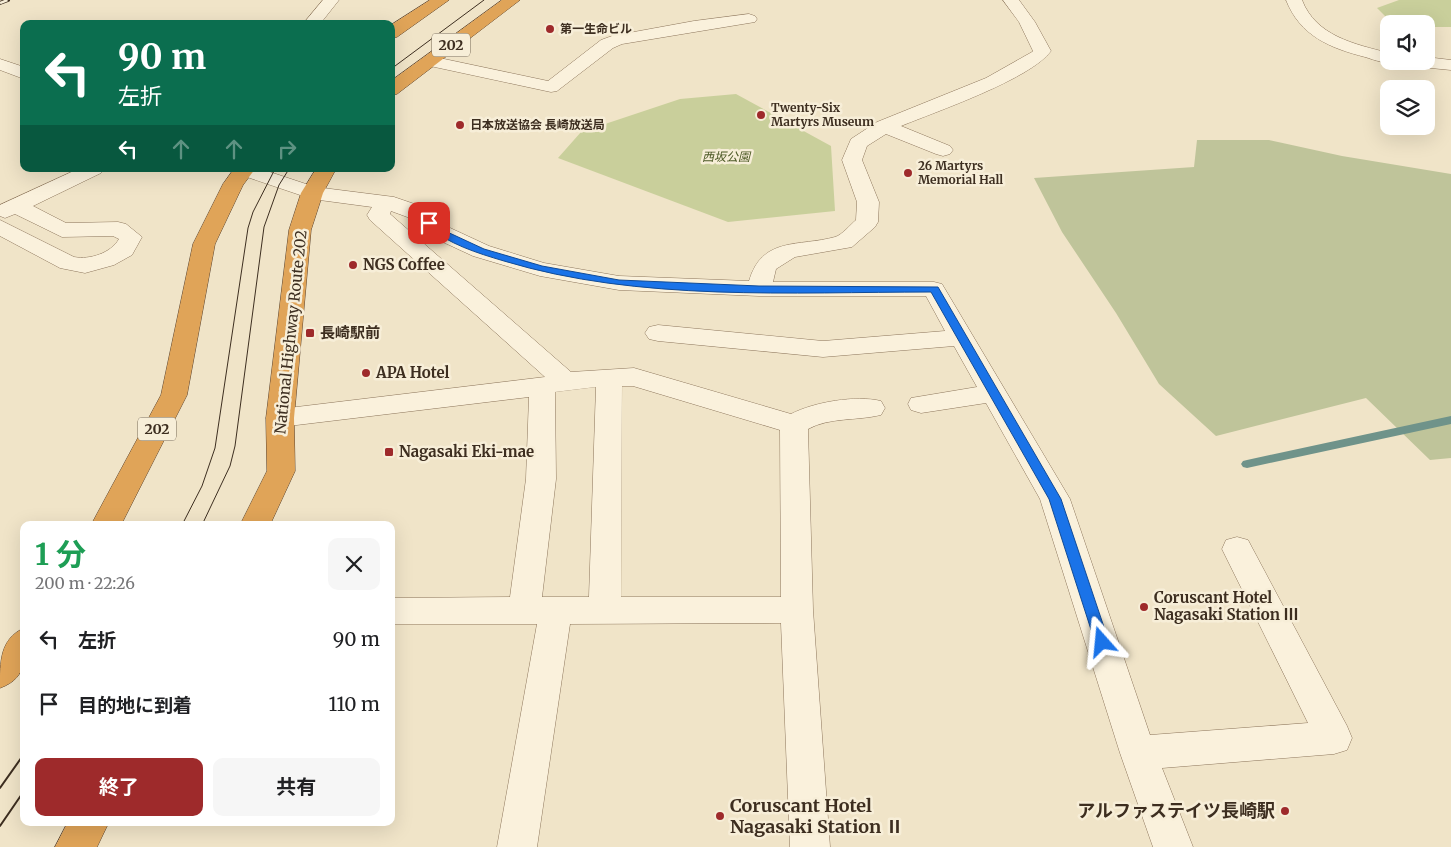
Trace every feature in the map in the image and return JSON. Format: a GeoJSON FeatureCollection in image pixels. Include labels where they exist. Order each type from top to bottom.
{"type":"FeatureCollection","features":[{"type":"Feature","properties":{"kind":"highway"},"geometry":{"type":"LineString","coordinates":[[395,30],[442,0]]}},
{"type":"Feature","properties":{"kind":"highway","name":"202"},"geometry":{"type":"LineString","coordinates":[[395,87],[512,0]]}},
{"type":"Feature","properties":{"kind":"highway","name":"202"},"geometry":{"type":"LineString","coordinates":[[108,521],[174,396],[204,244],[239,172]]}},
{"type":"Feature","properties":{"kind":"highway","name":"National Highway Route 202"},"geometry":{"type":"LineString","coordinates":[[257,521],[281,471],[280,418],[300,230],[312,193],[324,172]]}},
{"type":"Feature","properties":{"kind":"highway"},"geometry":{"type":"LineString","coordinates":[[0,673],[20,647]]}},
{"type":"Feature","properties":{"kind":"highway"},"geometry":{"type":"LineString","coordinates":[[76,847],[88,826]]}},
{"type":"Feature","properties":{"kind":"street"},"geometry":{"type":"LineString","coordinates":[[314,20],[331,0]]}},
{"type":"Feature","properties":{"kind":"street"},"geometry":{"type":"LineString","coordinates":[[759,289],[764,266],[788,252],[844,242],[867,222],[868,202],[852,160],[858,143],[884,126],[992,82],[1038,56],[1042,51],[1027,22],[1011,0]]}},
{"type":"Feature","properties":{"kind":"street"},"geometry":{"type":"LineString","coordinates":[[1294,0],[1296,9],[1309,26],[1325,37],[1348,47],[1380,56]]}},
{"type":"Feature","properties":{"kind":"street"},"geometry":{"type":"LineString","coordinates":[[430,61],[551,87],[607,44],[618,40],[694,26],[749,19]]}},
{"type":"Feature","properties":{"kind":"street"},"geometry":{"type":"LineString","coordinates":[[1435,63],[1451,65]]}},
{"type":"Feature","properties":{"kind":"street"},"geometry":{"type":"LineString","coordinates":[[0,64],[20,72]]}},
{"type":"Feature","properties":{"kind":"street"},"geometry":{"type":"LineString","coordinates":[[884,126],[942,150]]}},
{"type":"Feature","properties":{"kind":"street"},"geometry":{"type":"LineString","coordinates":[[8,209],[62,177],[82,172]]}},
{"type":"Feature","properties":{"kind":"street"},"geometry":{"type":"LineString","coordinates":[[250,172],[312,193],[386,202],[418,213],[440,232],[481,251],[540,269],[619,283],[759,289],[934,289],[1055,499],[1138,753],[1173,847]]}},
{"type":"Feature","properties":{"kind":"street"},"geometry":{"type":"LineString","coordinates":[[386,202],[378,215],[516,335],[553,383],[541,479],[540,611],[517,847]]}},
{"type":"Feature","properties":{"kind":"street"},"geometry":{"type":"LineString","coordinates":[[0,227],[68,263],[86,266],[106,260],[124,250],[131,236],[118,229],[62,230],[8,209]]}},
{"type":"Feature","properties":{"kind":"street"},"geometry":{"type":"LineString","coordinates":[[658,333],[823,348],[963,337]]}},
{"type":"Feature","properties":{"kind":"street"},"geometry":{"type":"LineString","coordinates":[[280,418],[609,377],[634,377],[794,424],[815,413],[871,408]]}},
{"type":"Feature","properties":{"kind":"street"},"geometry":{"type":"LineString","coordinates":[[605,611],[609,377]]}},
{"type":"Feature","properties":{"kind":"street"},"geometry":{"type":"LineString","coordinates":[[921,404],[994,393]]}},
{"type":"Feature","properties":{"kind":"street"},"geometry":{"type":"LineString","coordinates":[[794,424],[797,610],[810,847]]}},
{"type":"Feature","properties":{"kind":"street"},"geometry":{"type":"LineString","coordinates":[[1138,753],[1334,738],[1238,549]]}},
{"type":"Feature","properties":{"kind":"street"},"geometry":{"type":"LineString","coordinates":[[395,611],[797,610]]}},
{"type":"Feature","properties":{"kind":"green space"},"geometry":{"type":"Polygon","coordinates":[[[1399,0],[1451,0],[1451,27],[1435,27],[1435,15],[1384,15],[1377,8],[1399,0]]]}},
{"type":"Feature","properties":{"kind":"green space","name":"西坂公園"},"geometry":{"type":"Polygon","coordinates":[[[736,94],[831,146],[835,211],[728,222],[558,158],[581,132],[680,99],[736,94]]]}},
{"type":"Feature","properties":{"kind":"green space"},"geometry":{"type":"Polygon","coordinates":[[[1197,140],[1269,140],[1342,156],[1451,174],[1451,458],[1430,460],[1366,398],[1216,436],[1159,384],[1116,313],[1062,232],[1034,178],[1194,167],[1197,140]]]}},
{"type":"Feature","properties":{"kind":"waterway"},"geometry":{"type":"LineString","coordinates":[[1247,464],[1451,420]]}},
{"type":"Feature","properties":{"kind":"tram line"},"geometry":{"type":"LineString","coordinates":[[395,66],[484,0]]}},
{"type":"Feature","properties":{"kind":"tram line"},"geometry":{"type":"LineString","coordinates":[[184,521],[202,486],[215,448],[248,228],[253,212],[273,172]]}},
{"type":"Feature","properties":{"kind":"tram line"},"geometry":{"type":"LineString","coordinates":[[204,521],[230,466],[235,446],[264,227],[279,185],[287,172]]}},
{"type":"Feature","properties":{"kind":"tram line"},"geometry":{"type":"LineString","coordinates":[[0,788],[20,760]]}},
{"type":"Feature","properties":{"kind":"tram line"},"geometry":{"type":"LineString","coordinates":[[0,826],[20,797]]}},
{"type":"Feature","properties":{"kind":"railway"},"geometry":{"type":"LineString","coordinates":[[0,3],[8,0]]}},
{"type":"Feature","properties":{"kind":"place","name":"第一生命ビル"},"geometry":{"type":"Point","coordinates":[550,29]}},
{"type":"Feature","properties":{"kind":"place","name":"Twenty-Six Martyrs Museum"},"geometry":{"type":"Point","coordinates":[761,115]}},
{"type":"Feature","properties":{"kind":"place","name":"日本放送協会 長崎放送局"},"geometry":{"type":"Point","coordinates":[460,125]}},
{"type":"Feature","properties":{"kind":"place","name":"26 Martyrs Memorial Hall"},"geometry":{"type":"Point","coordinates":[908,173]}},
{"type":"Feature","properties":{"kind":"place","name":"NGS Coffee"},"geometry":{"type":"Point","coordinates":[353,265]}},
{"type":"Feature","properties":{"kind":"place","name":"長崎駅前"},"geometry":{"type":"Point","coordinates":[310,333]}},
{"type":"Feature","properties":{"kind":"place","name":"APA Hotel"},"geometry":{"type":"Point","coordinates":[366,373]}},
{"type":"Feature","properties":{"kind":"place","name":"Nagasaki Eki-mae"},"geometry":{"type":"Point","coordinates":[389,452]}},
{"type":"Feature","properties":{"kind":"place","name":"Coruscant Hotel Nagasaki Station Ⅲ"},"geometry":{"type":"Point","coordinates":[1144,607]}},
{"type":"Feature","properties":{"kind":"place","name":"アルファステイツ長崎駅"},"geometry":{"type":"Point","coordinates":[1285,811]}},
{"type":"Feature","properties":{"kind":"place","name":"Coruscant Hotel Nagasaki Station Ⅱ"},"geometry":{"type":"Point","coordinates":[720,816]}},
{"type":"Feature","properties":{"kind":"route"},"geometry":{"type":"LineString","coordinates":[[429,223],[440,232],[481,251],[540,269],[619,283],[759,289],[934,289],[1055,499],[1102,642]]}}]}
